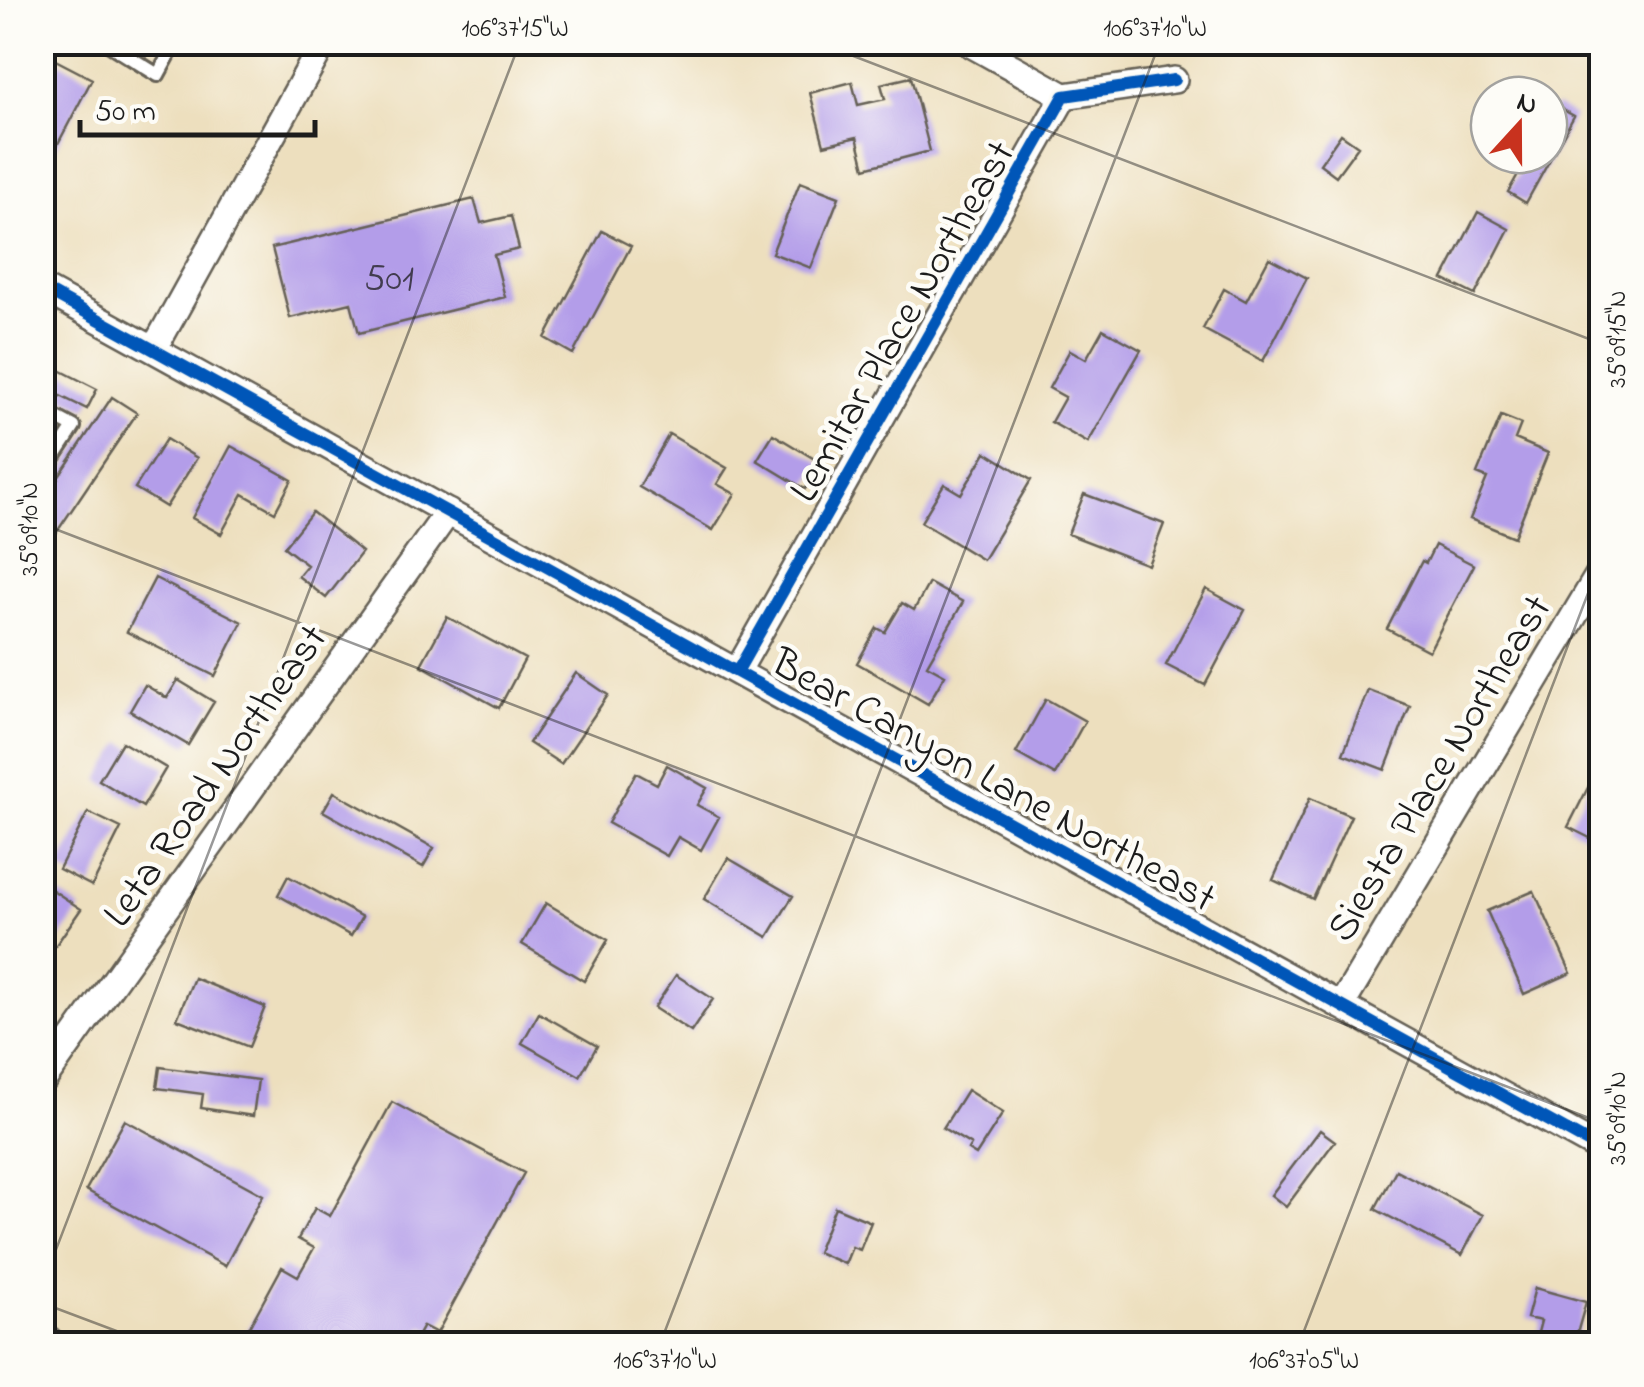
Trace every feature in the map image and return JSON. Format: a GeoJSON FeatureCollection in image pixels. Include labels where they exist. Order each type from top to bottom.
{"type":"FeatureCollection","features":[{"type":"Feature","properties":{"kind":"street"},"geometry":{"type":"LineString","coordinates":[[154,349],[324,42]]}},
{"type":"Feature","properties":{"kind":"street"},"geometry":{"type":"LineString","coordinates":[[967,42],[1064,96],[1174,80]]}},
{"type":"Feature","properties":{"kind":"street","name":"Lemitar Place Northeast"},"geometry":{"type":"LineString","coordinates":[[738,672],[1064,96]]}},
{"type":"Feature","properties":{"kind":"street","name":"Bear Canyon Lane Northeast"},"geometry":{"type":"LineString","coordinates":[[42,288],[1602,1150]]}},
{"type":"Feature","properties":{"kind":"street","name":"Leta Road Northeast"},"geometry":{"type":"LineString","coordinates":[[42,1082],[448,512]]}},
{"type":"Feature","properties":{"kind":"street","name":"Siesta Place Northeast"},"geometry":{"type":"LineString","coordinates":[[1341,1006],[1602,568]]}},
{"type":"Feature","properties":{"kind":"lane"},"geometry":{"type":"LineString","coordinates":[[106,42],[158,75],[176,42]]}},
{"type":"Feature","properties":{"kind":"lane"},"geometry":{"type":"LineString","coordinates":[[42,410],[74,427],[42,476]]}},
{"type":"Feature","properties":{"kind":"building"},"geometry":{"type":"Polygon","coordinates":[[[42,53],[92,79],[42,174],[42,53]]]}},
{"type":"Feature","properties":{"kind":"building"},"geometry":{"type":"Polygon","coordinates":[[[911,77],[930,151],[865,168],[857,137],[824,145],[810,93],[852,82],[858,105],[885,99],[881,84],[911,77]]]}},
{"type":"Feature","properties":{"kind":"building"},"geometry":{"type":"Polygon","coordinates":[[[1341,134],[1358,146],[1336,176],[1320,164],[1341,134]]]}},
{"type":"Feature","properties":{"kind":"building"},"geometry":{"type":"Polygon","coordinates":[[[1518,175],[1541,175],[1526,203],[1508,192],[1518,175]]]}},
{"type":"Feature","properties":{"kind":"building"},"geometry":{"type":"Polygon","coordinates":[[[800,182],[839,197],[811,268],[772,253],[800,182]]]}},
{"type":"Feature","properties":{"kind":"building"},"geometry":{"type":"Polygon","coordinates":[[[474,199],[481,223],[511,216],[519,249],[494,255],[505,297],[359,333],[351,303],[290,318],[272,248],[474,199]]]}},
{"type":"Feature","properties":{"kind":"building"},"geometry":{"type":"Polygon","coordinates":[[[1478,212],[1509,229],[1475,295],[1443,279],[1478,212]]]}},
{"type":"Feature","properties":{"kind":"building"},"geometry":{"type":"Polygon","coordinates":[[[602,231],[631,246],[573,354],[545,338],[602,231]]]}},
{"type":"Feature","properties":{"kind":"building"},"geometry":{"type":"Polygon","coordinates":[[[1269,258],[1307,278],[1263,361],[1203,329],[1224,289],[1246,301],[1269,258]]]}},
{"type":"Feature","properties":{"kind":"building"},"geometry":{"type":"Polygon","coordinates":[[[1103,329],[1141,350],[1088,443],[1051,422],[1065,397],[1049,388],[1070,350],[1086,359],[1103,329]]]}},
{"type":"Feature","properties":{"kind":"building"},"geometry":{"type":"Polygon","coordinates":[[[42,361],[97,389],[87,409],[42,387],[42,361]]]}},
{"type":"Feature","properties":{"kind":"building"},"geometry":{"type":"Polygon","coordinates":[[[112,397],[137,413],[42,554],[42,502],[112,397]]]}},
{"type":"Feature","properties":{"kind":"building"},"geometry":{"type":"Polygon","coordinates":[[[1501,416],[1521,424],[1515,439],[1548,453],[1514,537],[1470,519],[1487,478],[1477,474],[1501,416]]]}},
{"type":"Feature","properties":{"kind":"building"},"geometry":{"type":"Polygon","coordinates":[[[669,434],[727,468],[717,484],[735,494],[713,530],[639,487],[669,434]]]}},
{"type":"Feature","properties":{"kind":"building"},"geometry":{"type":"Polygon","coordinates":[[[773,434],[821,463],[805,489],[757,460],[773,434]]]}},
{"type":"Feature","properties":{"kind":"building"},"geometry":{"type":"Polygon","coordinates":[[[166,439],[197,458],[166,507],[135,488],[166,439]]]}},
{"type":"Feature","properties":{"kind":"building"},"geometry":{"type":"Polygon","coordinates":[[[231,446],[292,480],[275,512],[243,494],[221,534],[192,518],[231,446]]]}},
{"type":"Feature","properties":{"kind":"building"},"geometry":{"type":"Polygon","coordinates":[[[986,452],[1031,480],[983,560],[921,522],[944,484],[961,494],[986,452]]]}},
{"type":"Feature","properties":{"kind":"building"},"geometry":{"type":"Polygon","coordinates":[[[1084,494],[1164,524],[1148,565],[1068,534],[1084,494]]]}},
{"type":"Feature","properties":{"kind":"building"},"geometry":{"type":"Polygon","coordinates":[[[312,512],[362,552],[326,598],[298,576],[307,565],[284,547],[312,512]]]}},
{"type":"Feature","properties":{"kind":"building"},"geometry":{"type":"Polygon","coordinates":[[[1435,545],[1474,565],[1429,651],[1387,629],[1422,561],[1426,563],[1435,545]]]}},
{"type":"Feature","properties":{"kind":"building"},"geometry":{"type":"Polygon","coordinates":[[[155,578],[242,622],[215,676],[127,632],[155,578]]]}},
{"type":"Feature","properties":{"kind":"building"},"geometry":{"type":"Polygon","coordinates":[[[929,583],[963,602],[927,665],[945,675],[928,704],[857,663],[877,628],[885,632],[902,603],[914,610],[929,583]]]}},
{"type":"Feature","properties":{"kind":"building"},"geometry":{"type":"Polygon","coordinates":[[[1206,589],[1245,610],[1205,685],[1166,665],[1206,589]]]}},
{"type":"Feature","properties":{"kind":"building"},"geometry":{"type":"Polygon","coordinates":[[[447,617],[525,659],[499,708],[421,665],[447,617]]]}},
{"type":"Feature","properties":{"kind":"building"},"geometry":{"type":"Polygon","coordinates":[[[576,673],[608,695],[561,764],[529,743],[576,673]]]}},
{"type":"Feature","properties":{"kind":"building"},"geometry":{"type":"Polygon","coordinates":[[[178,680],[214,702],[188,745],[130,711],[145,685],[167,698],[178,680]]]}},
{"type":"Feature","properties":{"kind":"building"},"geometry":{"type":"Polygon","coordinates":[[[1368,690],[1410,706],[1385,770],[1343,754],[1368,690]]]}},
{"type":"Feature","properties":{"kind":"building"},"geometry":{"type":"Polygon","coordinates":[[[1046,699],[1085,721],[1055,775],[1016,753],[1046,699]]]}},
{"type":"Feature","properties":{"kind":"building"},"geometry":{"type":"Polygon","coordinates":[[[122,742],[166,768],[143,807],[99,780],[122,742]]]}},
{"type":"Feature","properties":{"kind":"building"},"geometry":{"type":"Polygon","coordinates":[[[1602,760],[1602,844],[1568,827],[1602,760]]]}},
{"type":"Feature","properties":{"kind":"building"},"geometry":{"type":"Polygon","coordinates":[[[667,765],[707,788],[697,805],[719,817],[701,850],[678,837],[667,856],[608,823],[636,773],[657,784],[667,765]]]}},
{"type":"Feature","properties":{"kind":"building"},"geometry":{"type":"Polygon","coordinates":[[[334,792],[434,848],[423,867],[323,811],[334,792]]]}},
{"type":"Feature","properties":{"kind":"building"},"geometry":{"type":"Polygon","coordinates":[[[1310,798],[1351,816],[1313,899],[1273,880],[1310,798]]]}},
{"type":"Feature","properties":{"kind":"building"},"geometry":{"type":"Polygon","coordinates":[[[88,812],[121,828],[92,886],[59,869],[88,812]]]}},
{"type":"Feature","properties":{"kind":"building"},"geometry":{"type":"Polygon","coordinates":[[[728,858],[793,896],[768,937],[704,899],[728,858]]]}},
{"type":"Feature","properties":{"kind":"building"},"geometry":{"type":"Polygon","coordinates":[[[288,876],[362,917],[351,936],[278,895],[288,876]]]}},
{"type":"Feature","properties":{"kind":"building"},"geometry":{"type":"Polygon","coordinates":[[[42,883],[81,909],[49,955],[42,951],[42,883]]]}},
{"type":"Feature","properties":{"kind":"building"},"geometry":{"type":"Polygon","coordinates":[[[1534,891],[1571,973],[1524,994],[1487,911],[1534,891]]]}},
{"type":"Feature","properties":{"kind":"building"},"geometry":{"type":"Polygon","coordinates":[[[546,903],[608,940],[584,981],[522,944],[546,903]]]}},
{"type":"Feature","properties":{"kind":"building"},"geometry":{"type":"Polygon","coordinates":[[[676,975],[713,999],[691,1032],[654,1008],[676,975]]]}},
{"type":"Feature","properties":{"kind":"building"},"geometry":{"type":"Polygon","coordinates":[[[194,978],[265,1007],[249,1047],[177,1019],[194,978]]]}},
{"type":"Feature","properties":{"kind":"building"},"geometry":{"type":"Polygon","coordinates":[[[539,1013],[597,1046],[580,1076],[522,1043],[539,1013]]]}},
{"type":"Feature","properties":{"kind":"building"},"geometry":{"type":"Polygon","coordinates":[[[160,1067],[258,1080],[253,1116],[201,1108],[203,1094],[157,1088],[160,1067]]]}},
{"type":"Feature","properties":{"kind":"building"},"geometry":{"type":"Polygon","coordinates":[[[967,1090],[1003,1113],[976,1155],[968,1150],[971,1145],[943,1128],[967,1090]]]}},
{"type":"Feature","properties":{"kind":"building"},"geometry":{"type":"Polygon","coordinates":[[[392,1102],[524,1173],[437,1333],[423,1326],[413,1344],[240,1344],[282,1267],[298,1276],[314,1248],[298,1239],[315,1208],[330,1216],[392,1102]]]}},
{"type":"Feature","properties":{"kind":"building"},"geometry":{"type":"Polygon","coordinates":[[[125,1120],[263,1195],[225,1266],[86,1190],[125,1120]]]}},
{"type":"Feature","properties":{"kind":"building"},"geometry":{"type":"Polygon","coordinates":[[[1320,1130],[1335,1141],[1286,1207],[1271,1195],[1320,1130]]]}},
{"type":"Feature","properties":{"kind":"building"},"geometry":{"type":"Polygon","coordinates":[[[1396,1170],[1483,1215],[1462,1255],[1375,1209],[1396,1170]]]}},
{"type":"Feature","properties":{"kind":"building"},"geometry":{"type":"Polygon","coordinates":[[[835,1207],[871,1222],[860,1250],[852,1247],[845,1264],[817,1252],[835,1207]]]}},
{"type":"Feature","properties":{"kind":"building"},"geometry":{"type":"Polygon","coordinates":[[[1535,1288],[1586,1302],[1574,1344],[1535,1344],[1541,1321],[1527,1318],[1535,1288]]]}},
{"type":"Feature","properties":{"kind":"cycle path"},"geometry":{"type":"LineString","coordinates":[[737,672],[1064,96],[1174,80]]}},
{"type":"Feature","properties":{"kind":"cycle path"},"geometry":{"type":"LineString","coordinates":[[42,288],[1602,1150]]}}]}
